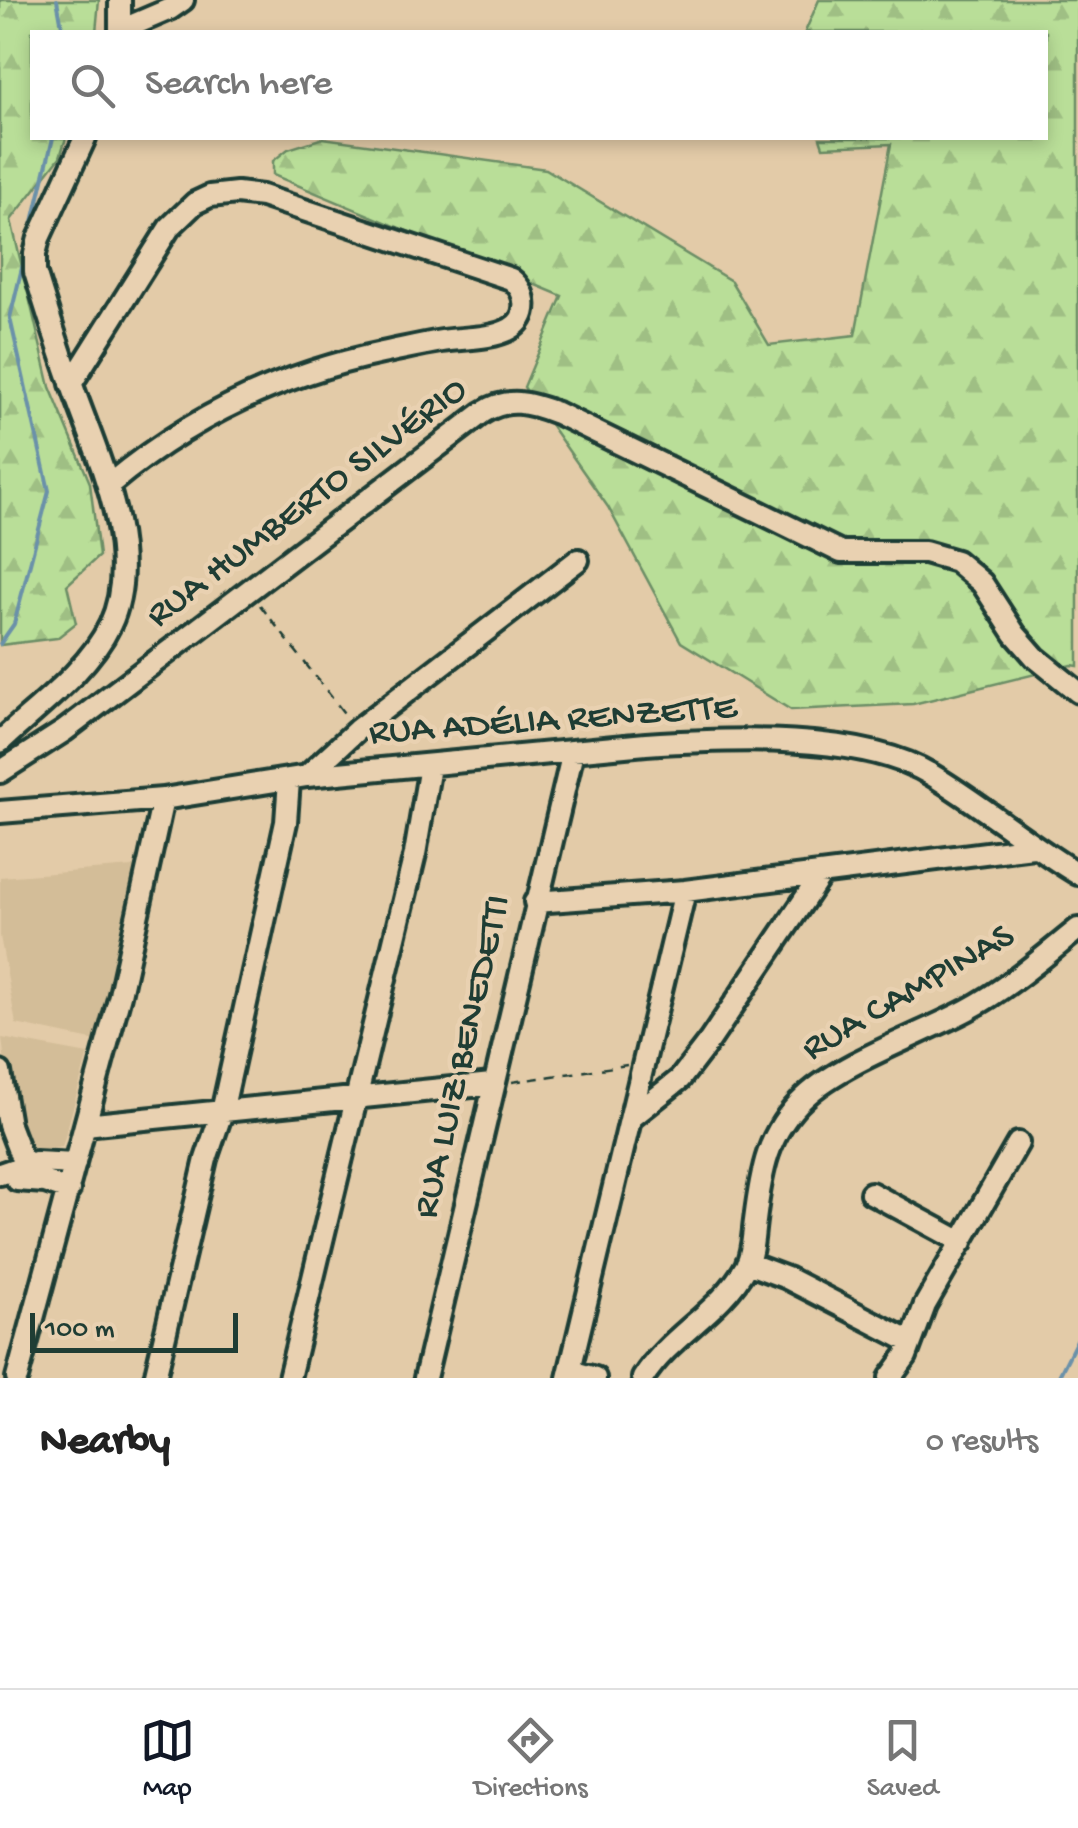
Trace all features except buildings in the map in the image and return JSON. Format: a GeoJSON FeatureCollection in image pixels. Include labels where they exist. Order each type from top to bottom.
{"type":"FeatureCollection","features":[{"type":"Feature","properties":{"kind":"street"},"geometry":{"type":"LineString","coordinates":[[120,0],[121,30]]}},
{"type":"Feature","properties":{"kind":"street"},"geometry":{"type":"LineString","coordinates":[[123,30],[170,10],[182,0]]}},
{"type":"Feature","properties":{"kind":"street"},"geometry":{"type":"LineString","coordinates":[[0,742],[84,662],[111,624],[120,587],[120,548],[110,484],[71,384],[35,272],[34,254],[84,140]]}},
{"type":"Feature","properties":{"kind":"street"},"geometry":{"type":"LineString","coordinates":[[71,384],[168,228],[195,203],[223,193],[262,196],[511,279],[524,294],[521,320],[512,328],[348,360],[278,383],[167,440],[110,484]]}},
{"type":"Feature","properties":{"kind":"street","name":"RUA HUMBERTO SILVÉRIO"},"geometry":{"type":"LineString","coordinates":[[0,772],[64,730],[482,414],[501,404],[524,402],[557,414],[841,552],[925,552],[956,561],[982,583],[1035,657],[1078,692]]}},
{"type":"Feature","properties":{"kind":"street"},"geometry":{"type":"LineString","coordinates":[[156,1378],[298,778],[578,560]]}},
{"type":"Feature","properties":{"kind":"street","name":"RUA ADÉLIA RENZETTE"},"geometry":{"type":"LineString","coordinates":[[0,812],[162,799],[298,778],[694,741],[833,746],[888,755],[932,774],[1078,874]]}},
{"type":"Feature","properties":{"kind":"street","name":"RUA LUIZ BENEDETTI"},"geometry":{"type":"LineString","coordinates":[[424,1378],[572,752]]}},
{"type":"Feature","properties":{"kind":"street"},"geometry":{"type":"LineString","coordinates":[[289,1378],[415,854],[430,766]]}},
{"type":"Feature","properties":{"kind":"street"},"geometry":{"type":"LineString","coordinates":[[17,1378],[86,1125],[146,885],[162,799]]}},
{"type":"Feature","properties":{"kind":"street"},"geometry":{"type":"LineString","coordinates":[[535,902],[685,891],[1033,846]]}},
{"type":"Feature","properties":{"kind":"street"},"geometry":{"type":"LineString","coordinates":[[631,1118],[680,1078],[710,1040],[821,875]]}},
{"type":"Feature","properties":{"kind":"street"},"geometry":{"type":"LineString","coordinates":[[595,1378],[569,1374],[685,891]]}},
{"type":"Feature","properties":{"kind":"street","name":"RUA CAMPINAS"},"geometry":{"type":"LineString","coordinates":[[642,1378],[726,1295],[747,1263],[766,1153],[784,1119],[806,1095],[834,1076],[969,1009],[1078,928]]}},
{"type":"Feature","properties":{"kind":"street"},"geometry":{"type":"LineString","coordinates":[[0,1072],[7,1136],[27,1172],[69,1190]]}},
{"type":"Feature","properties":{"kind":"street"},"geometry":{"type":"LineString","coordinates":[[86,1125],[492,1084]]}},
{"type":"Feature","properties":{"kind":"street"},"geometry":{"type":"LineString","coordinates":[[890,1378],[911,1342],[925,1304],[1018,1143]]}},
{"type":"Feature","properties":{"kind":"street"},"geometry":{"type":"LineString","coordinates":[[0,1177],[27,1172],[46,1162],[75,1164]]}},
{"type":"Feature","properties":{"kind":"street"},"geometry":{"type":"LineString","coordinates":[[870,1193],[962,1242]]}},
{"type":"Feature","properties":{"kind":"street"},"geometry":{"type":"LineString","coordinates":[[747,1263],[788,1278],[911,1342]]}},
{"type":"Feature","properties":{"kind":"path"},"geometry":{"type":"LineString","coordinates":[[249,592],[357,730]]}},
{"type":"Feature","properties":{"kind":"path"},"geometry":{"type":"LineString","coordinates":[[492,1084],[644,1062]]}},
{"type":"Feature","properties":{"kind":"shaded area"},"geometry":{"type":"Polygon","coordinates":[[[146,866],[101,1042],[16,1024],[0,936],[0,877],[146,866]]]}},
{"type":"Feature","properties":{"kind":"shaded area"},"geometry":{"type":"Polygon","coordinates":[[[2,1038],[88,1054],[62,1147],[41,1149],[25,1145],[11,1113],[2,1038]]]}},
{"type":"Feature","properties":{"kind":"green space"},"geometry":{"type":"Polygon","coordinates":[[[0,0],[99,0],[96,30],[30,30],[30,140],[65,140],[60,157],[11,220],[50,387],[90,483],[99,556],[67,585],[76,623],[57,638],[0,645],[0,0]]]}},
{"type":"Feature","properties":{"kind":"green space"},"geometry":{"type":"Polygon","coordinates":[[[819,0],[1078,0],[1078,666],[913,704],[791,710],[681,642],[608,507],[524,387],[562,296],[273,175],[273,161],[288,149],[317,140],[546,169],[731,281],[769,345],[855,335],[891,144],[823,147],[821,140],[1048,140],[1048,30],[806,30],[819,0]]]}},
{"type":"Feature","properties":{"kind":"waterway"},"geometry":{"type":"LineString","coordinates":[[57,0],[63,30]]}},
{"type":"Feature","properties":{"kind":"waterway"},"geometry":{"type":"LineString","coordinates":[[0,644],[14,624],[49,491],[10,318],[53,140]]}},
{"type":"Feature","properties":{"kind":"waterway"},"geometry":{"type":"LineString","coordinates":[[1058,1378],[1078,1338]]}}]}
